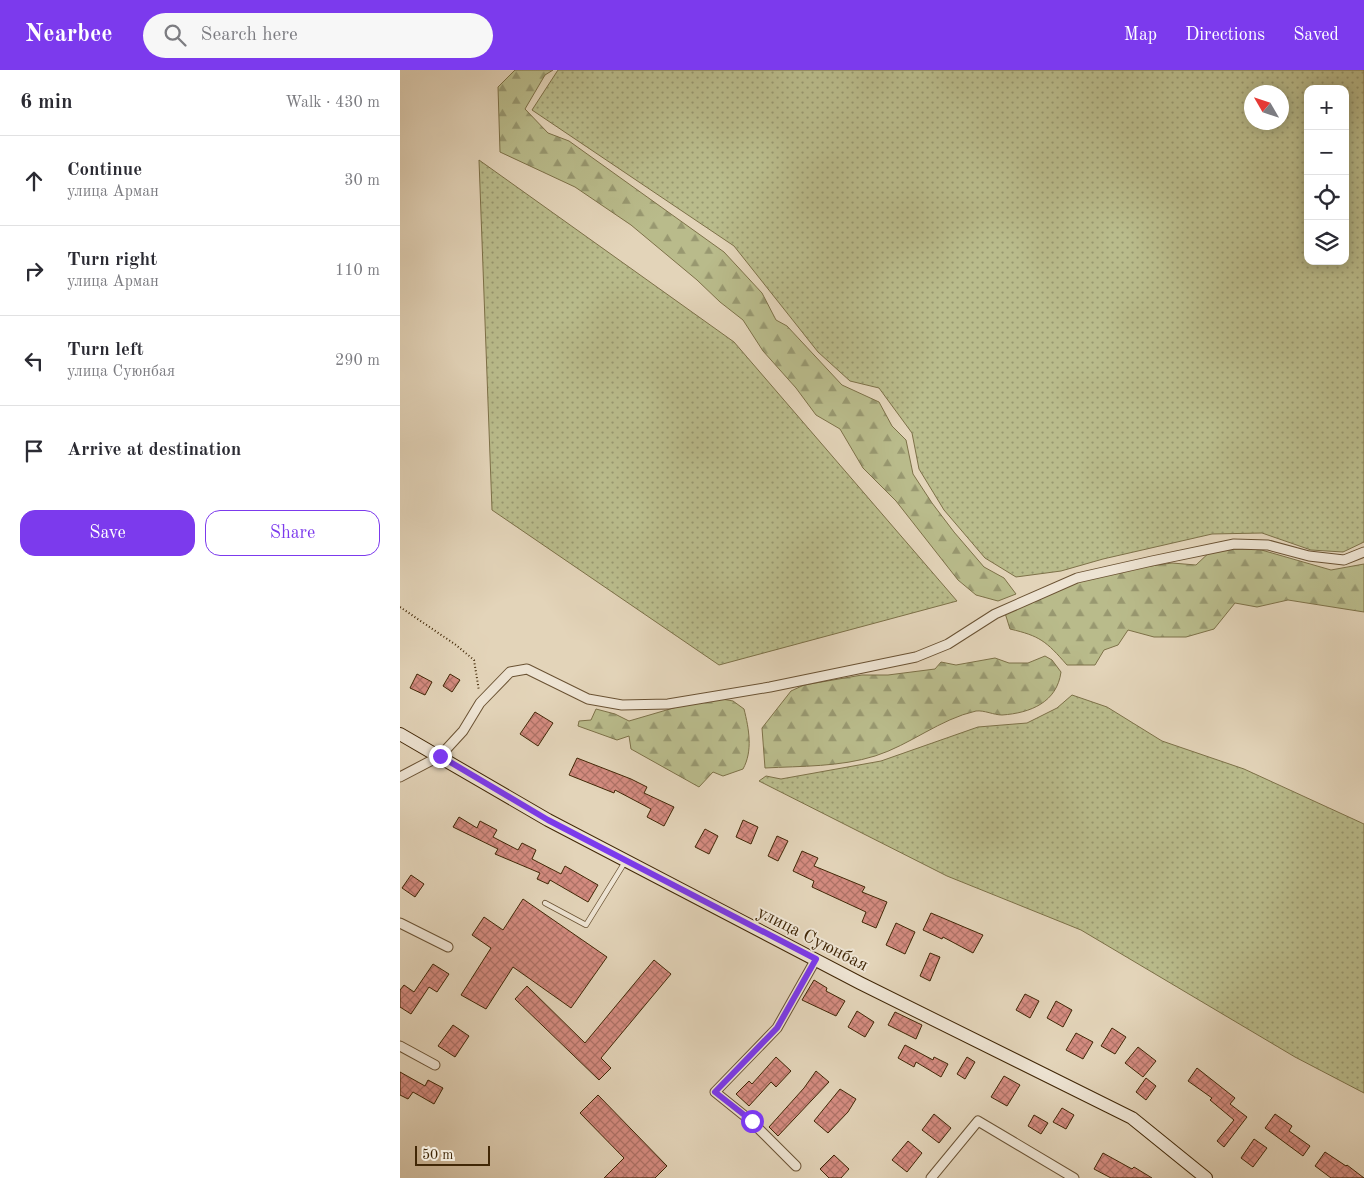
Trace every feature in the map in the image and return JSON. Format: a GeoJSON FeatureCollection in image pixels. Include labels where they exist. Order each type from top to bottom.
{"type":"FeatureCollection","features":[{"type":"Feature","properties":{"kind":"main road","name":"улица Суюнбая"},"geometry":{"type":"LineString","coordinates":[[400,734],[548,820],[626,861],[1132,1118],[1206,1178]]}},
{"type":"Feature","properties":{"kind":"street"},"geometry":{"type":"LineString","coordinates":[[400,776],[440,756],[463,731],[480,703],[510,672],[527,668],[588,699],[622,706],[668,704],[760,689],[916,657],[948,644],[995,614],[1077,578],[1234,544],[1268,545],[1309,556],[1344,560],[1364,552]]}},
{"type":"Feature","properties":{"kind":"street"},"geometry":{"type":"LineString","coordinates":[[400,923],[448,947]]}},
{"type":"Feature","properties":{"kind":"street"},"geometry":{"type":"LineString","coordinates":[[796,1166],[752,1121],[715,1092],[777,1028],[816,959]]}},
{"type":"Feature","properties":{"kind":"street"},"geometry":{"type":"LineString","coordinates":[[400,1046],[435,1065]]}},
{"type":"Feature","properties":{"kind":"street"},"geometry":{"type":"LineString","coordinates":[[931,1178],[978,1122],[1074,1178]]}},
{"type":"Feature","properties":{"kind":"lane"},"geometry":{"type":"LineString","coordinates":[[545,903],[586,925],[626,861]]}},
{"type":"Feature","properties":{"kind":"path"},"geometry":{"type":"LineString","coordinates":[[400,607],[456,644],[474,660],[480,703]]}},
{"type":"Feature","properties":{"kind":"green space"},"geometry":{"type":"Polygon","coordinates":[[[515,70],[553,70],[545,75],[525,109],[548,133],[569,141],[724,252],[762,293],[776,320],[787,326],[842,385],[879,402],[892,426],[906,440],[913,474],[932,503],[984,567],[1004,578],[1016,594],[998,601],[976,595],[958,580],[896,501],[863,468],[840,429],[816,415],[796,388],[763,351],[743,320],[720,302],[697,280],[631,225],[575,187],[500,152],[498,87],[515,70]]]}},
{"type":"Feature","properties":{"kind":"green space"},"geometry":{"type":"Polygon","coordinates":[[[558,70],[1364,70],[1364,542],[1343,552],[1311,550],[1262,533],[1212,534],[1103,559],[1061,571],[1016,577],[985,558],[944,510],[919,469],[912,433],[879,388],[850,381],[818,352],[734,246],[532,110],[558,70]]]}},
{"type":"Feature","properties":{"kind":"green space"},"geometry":{"type":"Polygon","coordinates":[[[479,160],[734,342],[957,601],[719,665],[492,510],[479,160]]]}},
{"type":"Feature","properties":{"kind":"green space"},"geometry":{"type":"Polygon","coordinates":[[[1213,549],[1258,549],[1331,570],[1364,564],[1364,612],[1288,600],[1257,607],[1235,603],[1214,629],[1186,637],[1154,637],[1128,630],[1118,645],[1104,650],[1095,665],[1067,665],[1048,645],[1036,637],[1010,629],[1005,613],[1095,574],[1172,563],[1196,565],[1213,549]]]}},
{"type":"Feature","properties":{"kind":"green space"},"geometry":{"type":"Polygon","coordinates":[[[1045,656],[1052,660],[1061,672],[1059,682],[1054,691],[1041,704],[1023,712],[1002,715],[976,711],[950,720],[888,751],[862,760],[820,765],[765,768],[762,728],[791,691],[804,685],[862,675],[888,675],[935,669],[941,662],[956,665],[995,658],[1009,663],[1028,663],[1045,656]]]}},
{"type":"Feature","properties":{"kind":"green space"},"geometry":{"type":"Polygon","coordinates":[[[1072,695],[1107,707],[1162,741],[1244,769],[1364,824],[1364,1093],[1295,1057],[1081,930],[947,876],[759,781],[766,776],[781,779],[881,761],[978,727],[1027,723],[1057,708],[1072,695]]]}},
{"type":"Feature","properties":{"kind":"green space"},"geometry":{"type":"Polygon","coordinates":[[[711,697],[733,701],[744,709],[749,732],[748,755],[743,769],[723,776],[713,772],[699,787],[631,749],[629,736],[617,740],[578,726],[579,721],[591,720],[596,709],[615,714],[629,721],[711,697]]]}},
{"type":"Feature","properties":{"kind":"building"},"geometry":{"type":"Polygon","coordinates":[[[417,674],[432,682],[425,695],[410,688],[417,674]]]}},
{"type":"Feature","properties":{"kind":"building"},"geometry":{"type":"Polygon","coordinates":[[[450,674],[460,680],[452,692],[443,686],[450,674]]]}},
{"type":"Feature","properties":{"kind":"building"},"geometry":{"type":"Polygon","coordinates":[[[535,712],[553,723],[538,746],[520,734],[535,712]]]}},
{"type":"Feature","properties":{"kind":"building"},"geometry":{"type":"Polygon","coordinates":[[[577,758],[647,787],[644,793],[674,807],[664,826],[647,817],[651,809],[615,790],[614,793],[569,775],[577,758]]]}},
{"type":"Feature","properties":{"kind":"building"},"geometry":{"type":"Polygon","coordinates":[[[459,817],[477,828],[480,821],[497,830],[493,837],[518,850],[522,843],[536,850],[532,859],[561,874],[565,866],[598,885],[588,902],[550,880],[548,884],[537,879],[540,873],[495,854],[498,849],[453,827],[459,817]]]}},
{"type":"Feature","properties":{"kind":"building"},"geometry":{"type":"Polygon","coordinates":[[[743,820],[758,827],[751,844],[736,837],[743,820]]]}},
{"type":"Feature","properties":{"kind":"building"},"geometry":{"type":"Polygon","coordinates":[[[705,829],[718,836],[709,854],[695,847],[705,829]]]}},
{"type":"Feature","properties":{"kind":"building"},"geometry":{"type":"Polygon","coordinates":[[[777,836],[788,841],[778,861],[768,856],[777,836]]]}},
{"type":"Feature","properties":{"kind":"building"},"geometry":{"type":"Polygon","coordinates":[[[802,851],[818,858],[814,866],[865,887],[862,892],[887,902],[876,928],[862,922],[866,912],[812,887],[814,881],[793,871],[802,851]]]}},
{"type":"Feature","properties":{"kind":"building"},"geometry":{"type":"Polygon","coordinates":[[[411,875],[424,884],[415,897],[402,888],[411,875]]]}},
{"type":"Feature","properties":{"kind":"building"},"geometry":{"type":"Polygon","coordinates":[[[523,899],[607,957],[571,1008],[513,967],[486,1009],[461,995],[491,948],[472,935],[484,917],[503,930],[523,899]]]}},
{"type":"Feature","properties":{"kind":"building"},"geometry":{"type":"Polygon","coordinates":[[[931,913],[983,935],[973,953],[943,937],[942,939],[923,930],[931,913]]]}},
{"type":"Feature","properties":{"kind":"building"},"geometry":{"type":"Polygon","coordinates":[[[896,923],[915,932],[905,954],[886,945],[896,923]]]}},
{"type":"Feature","properties":{"kind":"building"},"geometry":{"type":"Polygon","coordinates":[[[930,953],[940,957],[930,981],[920,976],[930,953]]]}},
{"type":"Feature","properties":{"kind":"building"},"geometry":{"type":"Polygon","coordinates":[[[654,960],[671,974],[601,1058],[611,1068],[599,1080],[515,999],[527,986],[585,1043],[654,960]]]}},
{"type":"Feature","properties":{"kind":"building"},"geometry":{"type":"Polygon","coordinates":[[[433,964],[449,974],[437,992],[429,987],[411,1014],[400,1007],[400,990],[404,985],[414,992],[433,964]]]}},
{"type":"Feature","properties":{"kind":"building"},"geometry":{"type":"Polygon","coordinates":[[[814,980],[827,988],[826,991],[845,1001],[836,1016],[802,1000],[814,980]]]}},
{"type":"Feature","properties":{"kind":"building"},"geometry":{"type":"Polygon","coordinates":[[[1025,994],[1039,1001],[1030,1018],[1016,1010],[1025,994]]]}},
{"type":"Feature","properties":{"kind":"building"},"geometry":{"type":"Polygon","coordinates":[[[1056,1001],[1072,1010],[1063,1027],[1047,1018],[1056,1001]]]}},
{"type":"Feature","properties":{"kind":"building"},"geometry":{"type":"Polygon","coordinates":[[[857,1011],[874,1022],[865,1037],[848,1027],[857,1011]]]}},
{"type":"Feature","properties":{"kind":"building"},"geometry":{"type":"Polygon","coordinates":[[[895,1012],[922,1025],[916,1039],[888,1025],[895,1012]]]}},
{"type":"Feature","properties":{"kind":"building"},"geometry":{"type":"Polygon","coordinates":[[[453,1025],[469,1036],[455,1057],[438,1046],[453,1025]]]}},
{"type":"Feature","properties":{"kind":"building"},"geometry":{"type":"Polygon","coordinates":[[[1112,1028],[1126,1037],[1115,1054],[1101,1046],[1112,1028]]]}},
{"type":"Feature","properties":{"kind":"building"},"geometry":{"type":"Polygon","coordinates":[[[1076,1033],[1093,1042],[1083,1059],[1066,1050],[1076,1033]]]}},
{"type":"Feature","properties":{"kind":"building"},"geometry":{"type":"Polygon","coordinates":[[[905,1045],[933,1060],[934,1057],[948,1064],[941,1077],[916,1062],[914,1067],[898,1058],[905,1045]]]}},
{"type":"Feature","properties":{"kind":"building"},"geometry":{"type":"Polygon","coordinates":[[[1138,1047],[1156,1061],[1143,1077],[1125,1063],[1138,1047]]]}},
{"type":"Feature","properties":{"kind":"building"},"geometry":{"type":"Polygon","coordinates":[[[776,1057],[791,1071],[776,1087],[771,1082],[749,1106],[736,1094],[749,1081],[752,1084],[776,1057]]]}},
{"type":"Feature","properties":{"kind":"building"},"geometry":{"type":"Polygon","coordinates":[[[967,1057],[975,1062],[965,1079],[957,1074],[967,1057]]]}},
{"type":"Feature","properties":{"kind":"building"},"geometry":{"type":"Polygon","coordinates":[[[1197,1068],[1235,1098],[1230,1104],[1247,1117],[1224,1147],[1217,1141],[1234,1120],[1210,1100],[1212,1098],[1188,1081],[1197,1068]]]}},
{"type":"Feature","properties":{"kind":"building"},"geometry":{"type":"Polygon","coordinates":[[[816,1071],[829,1082],[778,1136],[769,1127],[804,1088],[816,1071]]]}},
{"type":"Feature","properties":{"kind":"building"},"geometry":{"type":"Polygon","coordinates":[[[400,1072],[425,1086],[428,1080],[443,1088],[434,1104],[413,1092],[408,1099],[400,1095],[400,1072]]]}},
{"type":"Feature","properties":{"kind":"building"},"geometry":{"type":"Polygon","coordinates":[[[1004,1076],[1020,1085],[1007,1106],[991,1097],[1004,1076]]]}},
{"type":"Feature","properties":{"kind":"building"},"geometry":{"type":"Polygon","coordinates":[[[1146,1078],[1156,1086],[1146,1100],[1136,1092],[1146,1078]]]}},
{"type":"Feature","properties":{"kind":"building"},"geometry":{"type":"Polygon","coordinates":[[[840,1089],[856,1099],[848,1112],[828,1133],[814,1121],[840,1089]]]}},
{"type":"Feature","properties":{"kind":"building"},"geometry":{"type":"Polygon","coordinates":[[[598,1095],[667,1166],[655,1178],[604,1178],[624,1158],[580,1113],[598,1095]]]}},
{"type":"Feature","properties":{"kind":"building"},"geometry":{"type":"Polygon","coordinates":[[[1062,1108],[1074,1115],[1066,1129],[1053,1122],[1062,1108]]]}},
{"type":"Feature","properties":{"kind":"building"},"geometry":{"type":"Polygon","coordinates":[[[934,1114],[951,1128],[939,1143],[922,1130],[934,1114]]]}},
{"type":"Feature","properties":{"kind":"building"},"geometry":{"type":"Polygon","coordinates":[[[1275,1114],[1292,1126],[1289,1131],[1310,1146],[1303,1156],[1265,1128],[1275,1114]]]}},
{"type":"Feature","properties":{"kind":"building"},"geometry":{"type":"Polygon","coordinates":[[[1034,1115],[1048,1123],[1041,1134],[1028,1126],[1034,1115]]]}},
{"type":"Feature","properties":{"kind":"building"},"geometry":{"type":"Polygon","coordinates":[[[1254,1139],[1267,1148],[1253,1167],[1241,1158],[1254,1139]]]}},
{"type":"Feature","properties":{"kind":"building"},"geometry":{"type":"Polygon","coordinates":[[[908,1141],[922,1153],[907,1172],[892,1160],[908,1141]]]}},
{"type":"Feature","properties":{"kind":"building"},"geometry":{"type":"Polygon","coordinates":[[[1325,1152],[1364,1178],[1331,1178],[1315,1166],[1325,1152]]]}},
{"type":"Feature","properties":{"kind":"building"},"geometry":{"type":"Polygon","coordinates":[[[1103,1153],[1132,1169],[1134,1167],[1152,1178],[1111,1178],[1094,1169],[1103,1153]]]}},
{"type":"Feature","properties":{"kind":"building"},"geometry":{"type":"Polygon","coordinates":[[[834,1155],[849,1169],[841,1178],[829,1178],[820,1169],[834,1155]]]}},
{"type":"Feature","properties":{"kind":"route"},"geometry":{"type":"LineString","coordinates":[[440,756],[548,820],[816,959],[777,1028],[720,1084],[715,1092],[752,1121]]}}]}
